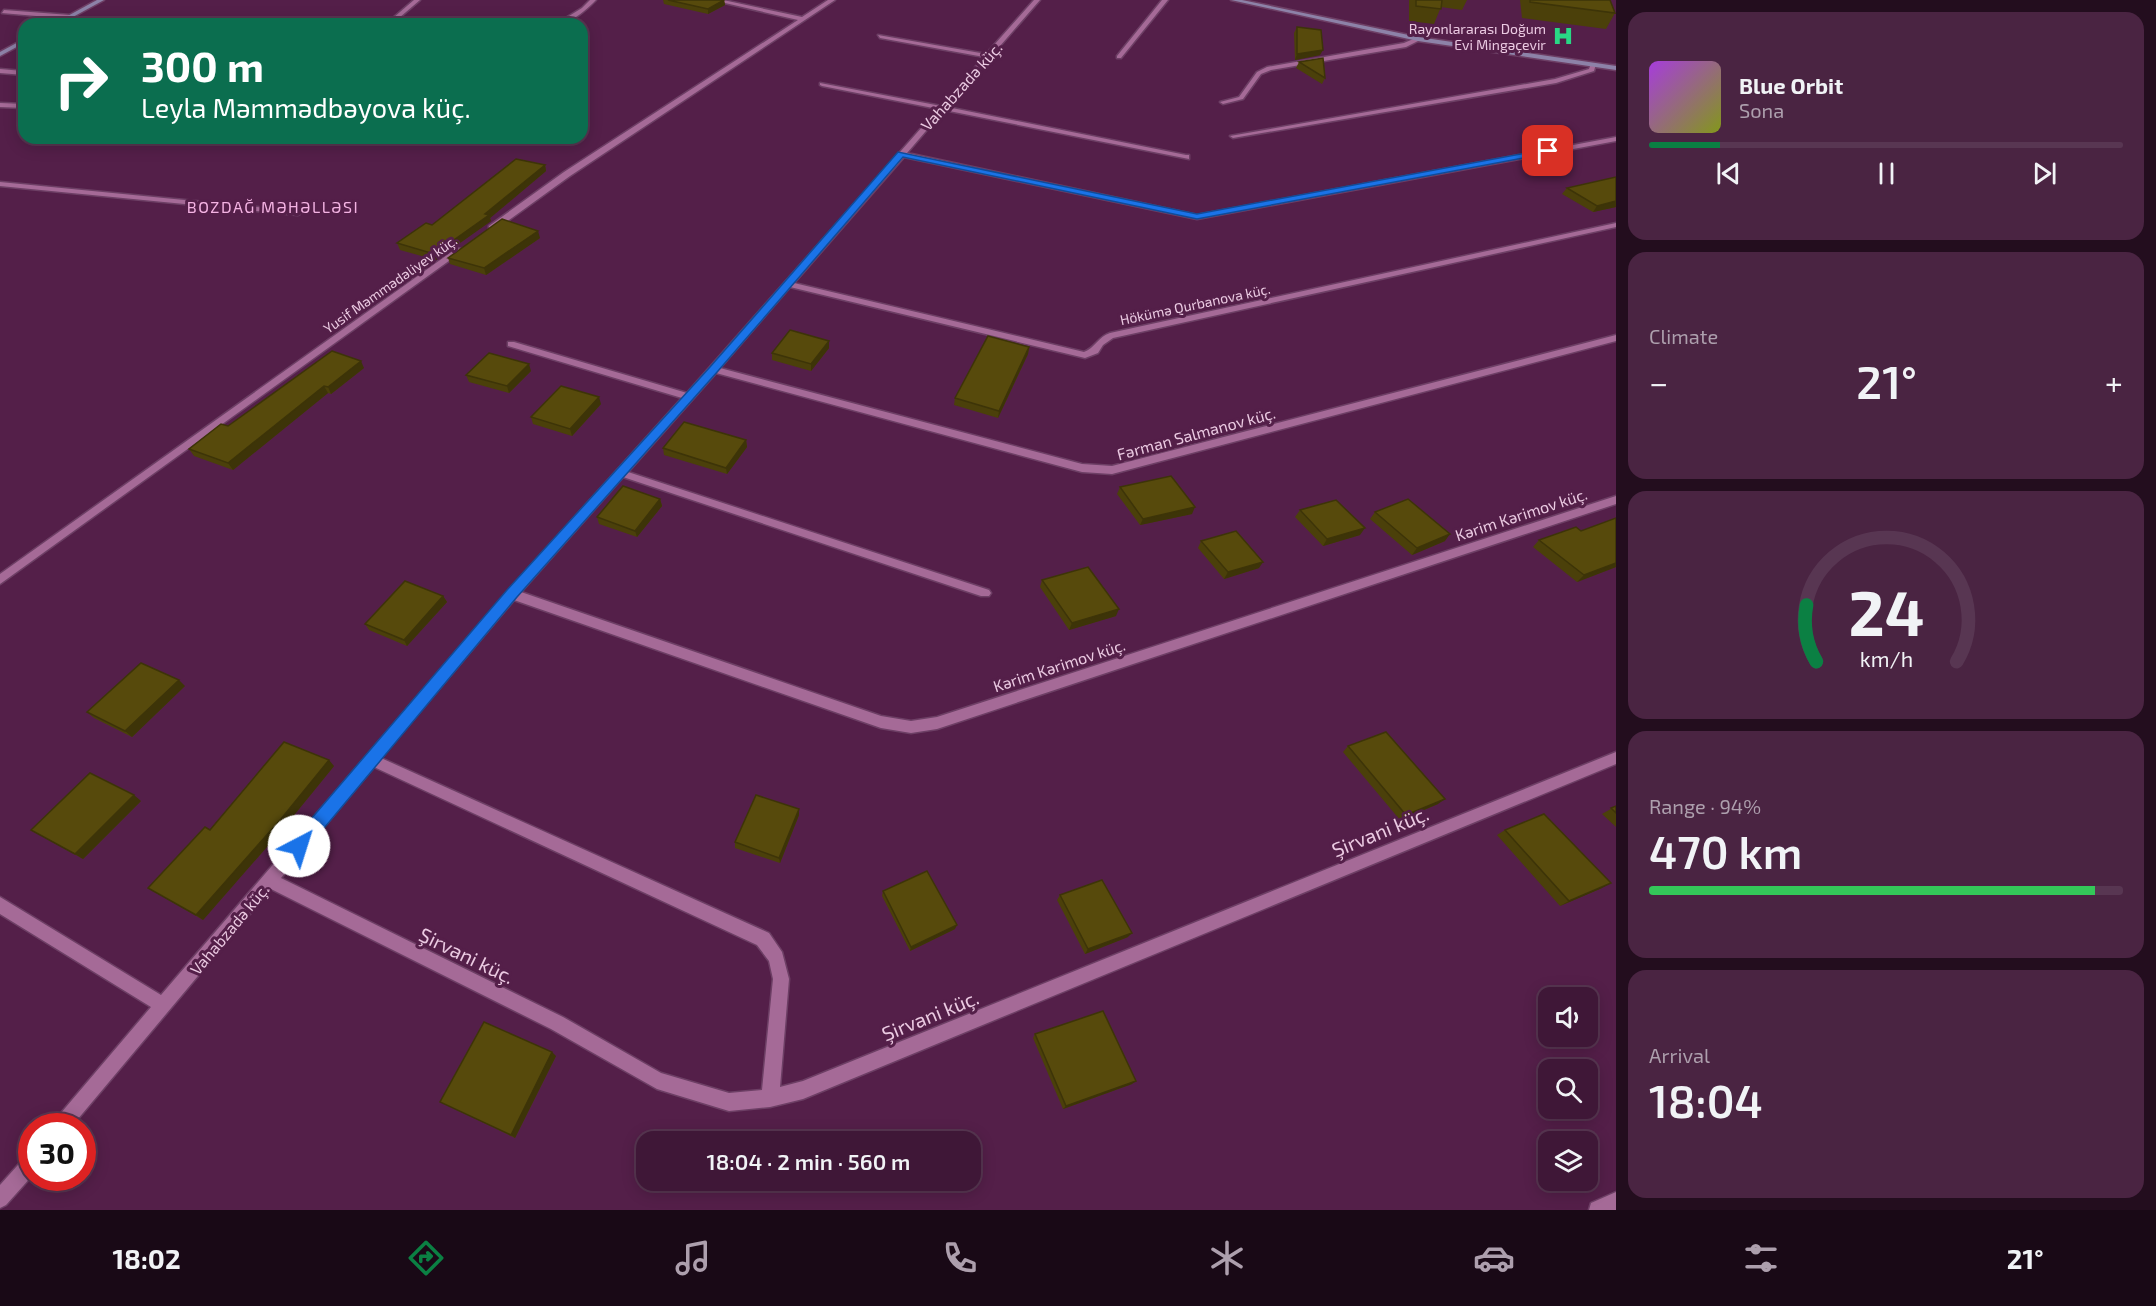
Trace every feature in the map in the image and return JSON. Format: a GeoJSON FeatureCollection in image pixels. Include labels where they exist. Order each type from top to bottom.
{"type":"FeatureCollection","features":[{"type":"Feature","properties":{"kind":"street"},"geometry":{"type":"LineString","coordinates":[[4,12],[70,17],[101,0]]}},
{"type":"Feature","properties":{"kind":"street"},"geometry":{"type":"LineString","coordinates":[[396,18],[417,0]]}},
{"type":"Feature","properties":{"kind":"street"},"geometry":{"type":"LineString","coordinates":[[570,18],[593,0]]}},
{"type":"Feature","properties":{"kind":"street"},"geometry":{"type":"LineString","coordinates":[[715,0],[803,20]]}},
{"type":"Feature","properties":{"kind":"street","name":"Yusif Məmmədəliyev küç."},"geometry":{"type":"LineString","coordinates":[[480,236],[567,174],[832,0]]}},
{"type":"Feature","properties":{"kind":"street","name":"Vahabzadə küç."},"geometry":{"type":"LineString","coordinates":[[72,1113],[512,594],[714,369],[1037,0]]}},
{"type":"Feature","properties":{"kind":"street"},"geometry":{"type":"LineString","coordinates":[[1119,57],[1165,0]]}},
{"type":"Feature","properties":{"kind":"street"},"geometry":{"type":"LineString","coordinates":[[1234,0],[1418,39],[1616,68]]}},
{"type":"Feature","properties":{"kind":"street"},"geometry":{"type":"LineString","coordinates":[[880,36],[987,56]]}},
{"type":"Feature","properties":{"kind":"street"},"geometry":{"type":"LineString","coordinates":[[1223,102],[1241,98],[1259,72],[1269,68],[1406,45],[1418,39]]}},
{"type":"Feature","properties":{"kind":"street"},"geometry":{"type":"LineString","coordinates":[[0,54],[18,44]]}},
{"type":"Feature","properties":{"kind":"street"},"geometry":{"type":"LineString","coordinates":[[1233,136],[1556,81],[1584,74],[1592,70],[1593,64]]}},
{"type":"Feature","properties":{"kind":"street"},"geometry":{"type":"LineString","coordinates":[[0,71],[18,72]]}},
{"type":"Feature","properties":{"kind":"street"},"geometry":{"type":"LineString","coordinates":[[822,84],[1186,157]]}},
{"type":"Feature","properties":{"kind":"street"},"geometry":{"type":"LineString","coordinates":[[0,105],[18,106]]}},
{"type":"Feature","properties":{"kind":"street"},"geometry":{"type":"LineString","coordinates":[[901,154],[1197,217],[1616,138]]}},
{"type":"Feature","properties":{"kind":"street"},"geometry":{"type":"LineString","coordinates":[[0,184],[298,213]]}},
{"type":"Feature","properties":{"kind":"street","name":"Hökümə Qurbanova küç."},"geometry":{"type":"LineString","coordinates":[[788,284],[1085,355],[1095,351],[1099,343],[1110,336],[1616,225]]}},
{"type":"Feature","properties":{"kind":"street","name":"Yusif Məmmədəliyev küç."},"geometry":{"type":"LineString","coordinates":[[0,580],[470,243]]}},
{"type":"Feature","properties":{"kind":"street","name":"Fərman Salmanov küç."},"geometry":{"type":"LineString","coordinates":[[714,369],[1082,468],[1112,470],[1616,338]]}},
{"type":"Feature","properties":{"kind":"street"},"geometry":{"type":"LineString","coordinates":[[512,344],[689,397]]}},
{"type":"Feature","properties":{"kind":"street"},"geometry":{"type":"LineString","coordinates":[[621,473],[985,593]]}},
{"type":"Feature","properties":{"kind":"street","name":"Kərim Kərimov küç."},"geometry":{"type":"LineString","coordinates":[[512,594],[881,722],[911,727],[937,723],[1616,500]]}},
{"type":"Feature","properties":{"kind":"street","name":"Şirvani küç."},"geometry":{"type":"LineString","coordinates":[[269,880],[557,1023],[657,1080],[729,1102],[770,1098],[803,1090],[1616,758]]}},
{"type":"Feature","properties":{"kind":"street"},"geometry":{"type":"LineString","coordinates":[[372,760],[763,939],[776,958],[781,979],[770,1098]]}},
{"type":"Feature","properties":{"kind":"street"},"geometry":{"type":"LineString","coordinates":[[0,906],[164,1005]]}},
{"type":"Feature","properties":{"kind":"street"},"geometry":{"type":"LineString","coordinates":[[0,1199],[18,1178]]}},
{"type":"Feature","properties":{"kind":"street"},"geometry":{"type":"LineString","coordinates":[[1598,1210],[1616,1202]]}},
{"type":"Feature","properties":{"kind":"building"},"geometry":{"type":"Polygon","coordinates":[[[668,0],[724,0],[708,9],[668,0]]]}},
{"type":"Feature","properties":{"kind":"building"},"geometry":{"type":"Polygon","coordinates":[[[1416,0],[1442,0],[1441,9],[1416,6],[1416,0]]]}},
{"type":"Feature","properties":{"kind":"building"},"geometry":{"type":"Polygon","coordinates":[[[1530,0],[1610,0],[1615,13],[1530,2],[1530,0]]]}},
{"type":"Feature","properties":{"kind":"building"},"geometry":{"type":"Polygon","coordinates":[[[1297,27],[1321,30],[1323,50],[1297,54],[1297,27]]]}},
{"type":"Feature","properties":{"kind":"building"},"geometry":{"type":"Polygon","coordinates":[[[1323,58],[1325,78],[1299,62],[1323,58]]]}},
{"type":"Feature","properties":{"kind":"building"},"geometry":{"type":"Polygon","coordinates":[[[516,159],[545,165],[485,214],[489,215],[434,254],[397,243],[426,223],[432,225],[516,159]]]}},
{"type":"Feature","properties":{"kind":"building"},"geometry":{"type":"Polygon","coordinates":[[[1616,177],[1616,201],[1597,206],[1567,188],[1616,177]]]}},
{"type":"Feature","properties":{"kind":"building"},"geometry":{"type":"Polygon","coordinates":[[[502,219],[538,231],[484,268],[448,258],[502,219]]]}},
{"type":"Feature","properties":{"kind":"building"},"geometry":{"type":"Polygon","coordinates":[[[790,330],[829,341],[811,364],[772,353],[790,330]]]}},
{"type":"Feature","properties":{"kind":"building"},"geometry":{"type":"Polygon","coordinates":[[[988,336],[1029,347],[999,411],[955,398],[988,336]]]}},
{"type":"Feature","properties":{"kind":"building"},"geometry":{"type":"Polygon","coordinates":[[[332,351],[361,361],[328,387],[324,386],[228,463],[189,449],[221,424],[228,426],[332,351]]]}},
{"type":"Feature","properties":{"kind":"building"},"geometry":{"type":"Polygon","coordinates":[[[489,353],[529,364],[507,386],[466,375],[489,353]]]}},
{"type":"Feature","properties":{"kind":"building"},"geometry":{"type":"Polygon","coordinates":[[[561,386],[599,397],[570,429],[531,417],[561,386]]]}},
{"type":"Feature","properties":{"kind":"building"},"geometry":{"type":"Polygon","coordinates":[[[684,422],[746,440],[726,468],[663,448],[684,422]]]}},
{"type":"Feature","properties":{"kind":"building"},"geometry":{"type":"Polygon","coordinates":[[[1171,476],[1195,507],[1143,519],[1120,487],[1171,476]]]}},
{"type":"Feature","properties":{"kind":"building"},"geometry":{"type":"Polygon","coordinates":[[[623,486],[660,499],[635,531],[597,517],[623,486]]]}},
{"type":"Feature","properties":{"kind":"building"},"geometry":{"type":"Polygon","coordinates":[[[1408,499],[1450,534],[1417,548],[1375,512],[1408,499]]]}},
{"type":"Feature","properties":{"kind":"building"},"geometry":{"type":"Polygon","coordinates":[[[1336,500],[1365,528],[1327,539],[1300,510],[1336,500]]]}},
{"type":"Feature","properties":{"kind":"building"},"geometry":{"type":"Polygon","coordinates":[[[1616,518],[1616,563],[1584,575],[1539,540],[1576,527],[1581,531],[1616,518]]]}},
{"type":"Feature","properties":{"kind":"building"},"geometry":{"type":"Polygon","coordinates":[[[1236,531],[1263,562],[1228,572],[1201,541],[1236,531]]]}},
{"type":"Feature","properties":{"kind":"building"},"geometry":{"type":"Polygon","coordinates":[[[1088,567],[1119,609],[1072,623],[1042,580],[1088,567]]]}},
{"type":"Feature","properties":{"kind":"building"},"geometry":{"type":"Polygon","coordinates":[[[405,581],[443,596],[404,640],[365,624],[405,581]]]}},
{"type":"Feature","properties":{"kind":"building"},"geometry":{"type":"Polygon","coordinates":[[[141,663],[179,680],[125,731],[87,712],[141,663]]]}},
{"type":"Feature","properties":{"kind":"building"},"geometry":{"type":"Polygon","coordinates":[[[1386,732],[1445,799],[1406,815],[1348,746],[1386,732]]]}},
{"type":"Feature","properties":{"kind":"building"},"geometry":{"type":"Polygon","coordinates":[[[284,742],[329,760],[281,819],[196,915],[148,888],[205,827],[210,830],[284,742]]]}},
{"type":"Feature","properties":{"kind":"building"},"geometry":{"type":"Polygon","coordinates":[[[90,773],[134,795],[75,854],[31,830],[90,773]]]}},
{"type":"Feature","properties":{"kind":"building"},"geometry":{"type":"Polygon","coordinates":[[[756,795],[799,809],[779,858],[735,842],[756,795]]]}},
{"type":"Feature","properties":{"kind":"building"},"geometry":{"type":"Polygon","coordinates":[[[1544,814],[1611,883],[1569,901],[1505,830],[1544,814]]]}},
{"type":"Feature","properties":{"kind":"building"},"geometry":{"type":"Polygon","coordinates":[[[927,871],[957,925],[911,947],[883,891],[927,871]]]}},
{"type":"Feature","properties":{"kind":"building"},"geometry":{"type":"Polygon","coordinates":[[[1102,880],[1132,933],[1088,949],[1060,895],[1102,880]]]}},
{"type":"Feature","properties":{"kind":"building"},"geometry":{"type":"Polygon","coordinates":[[[1103,1011],[1136,1081],[1066,1106],[1035,1034],[1103,1011]]]}},
{"type":"Feature","properties":{"kind":"building"},"geometry":{"type":"Polygon","coordinates":[[[484,1022],[552,1052],[511,1135],[440,1102],[484,1022]]]}},
{"type":"Feature","properties":{"kind":"place","name":"Rayonlararası Doğum Evi Mingəçevir"},"geometry":{"type":"Point","coordinates":[1563,36]}},
{"type":"Feature","properties":{"kind":"district","name":"BOZDAĞ MƏHƏLLƏSI"},"geometry":{"type":"Point","coordinates":[273,206]}},
{"type":"Feature","properties":{"kind":"route"},"geometry":{"type":"LineString","coordinates":[[299,846],[512,594],[714,369],[901,154],[1197,217],[1548,151]]}}]}
